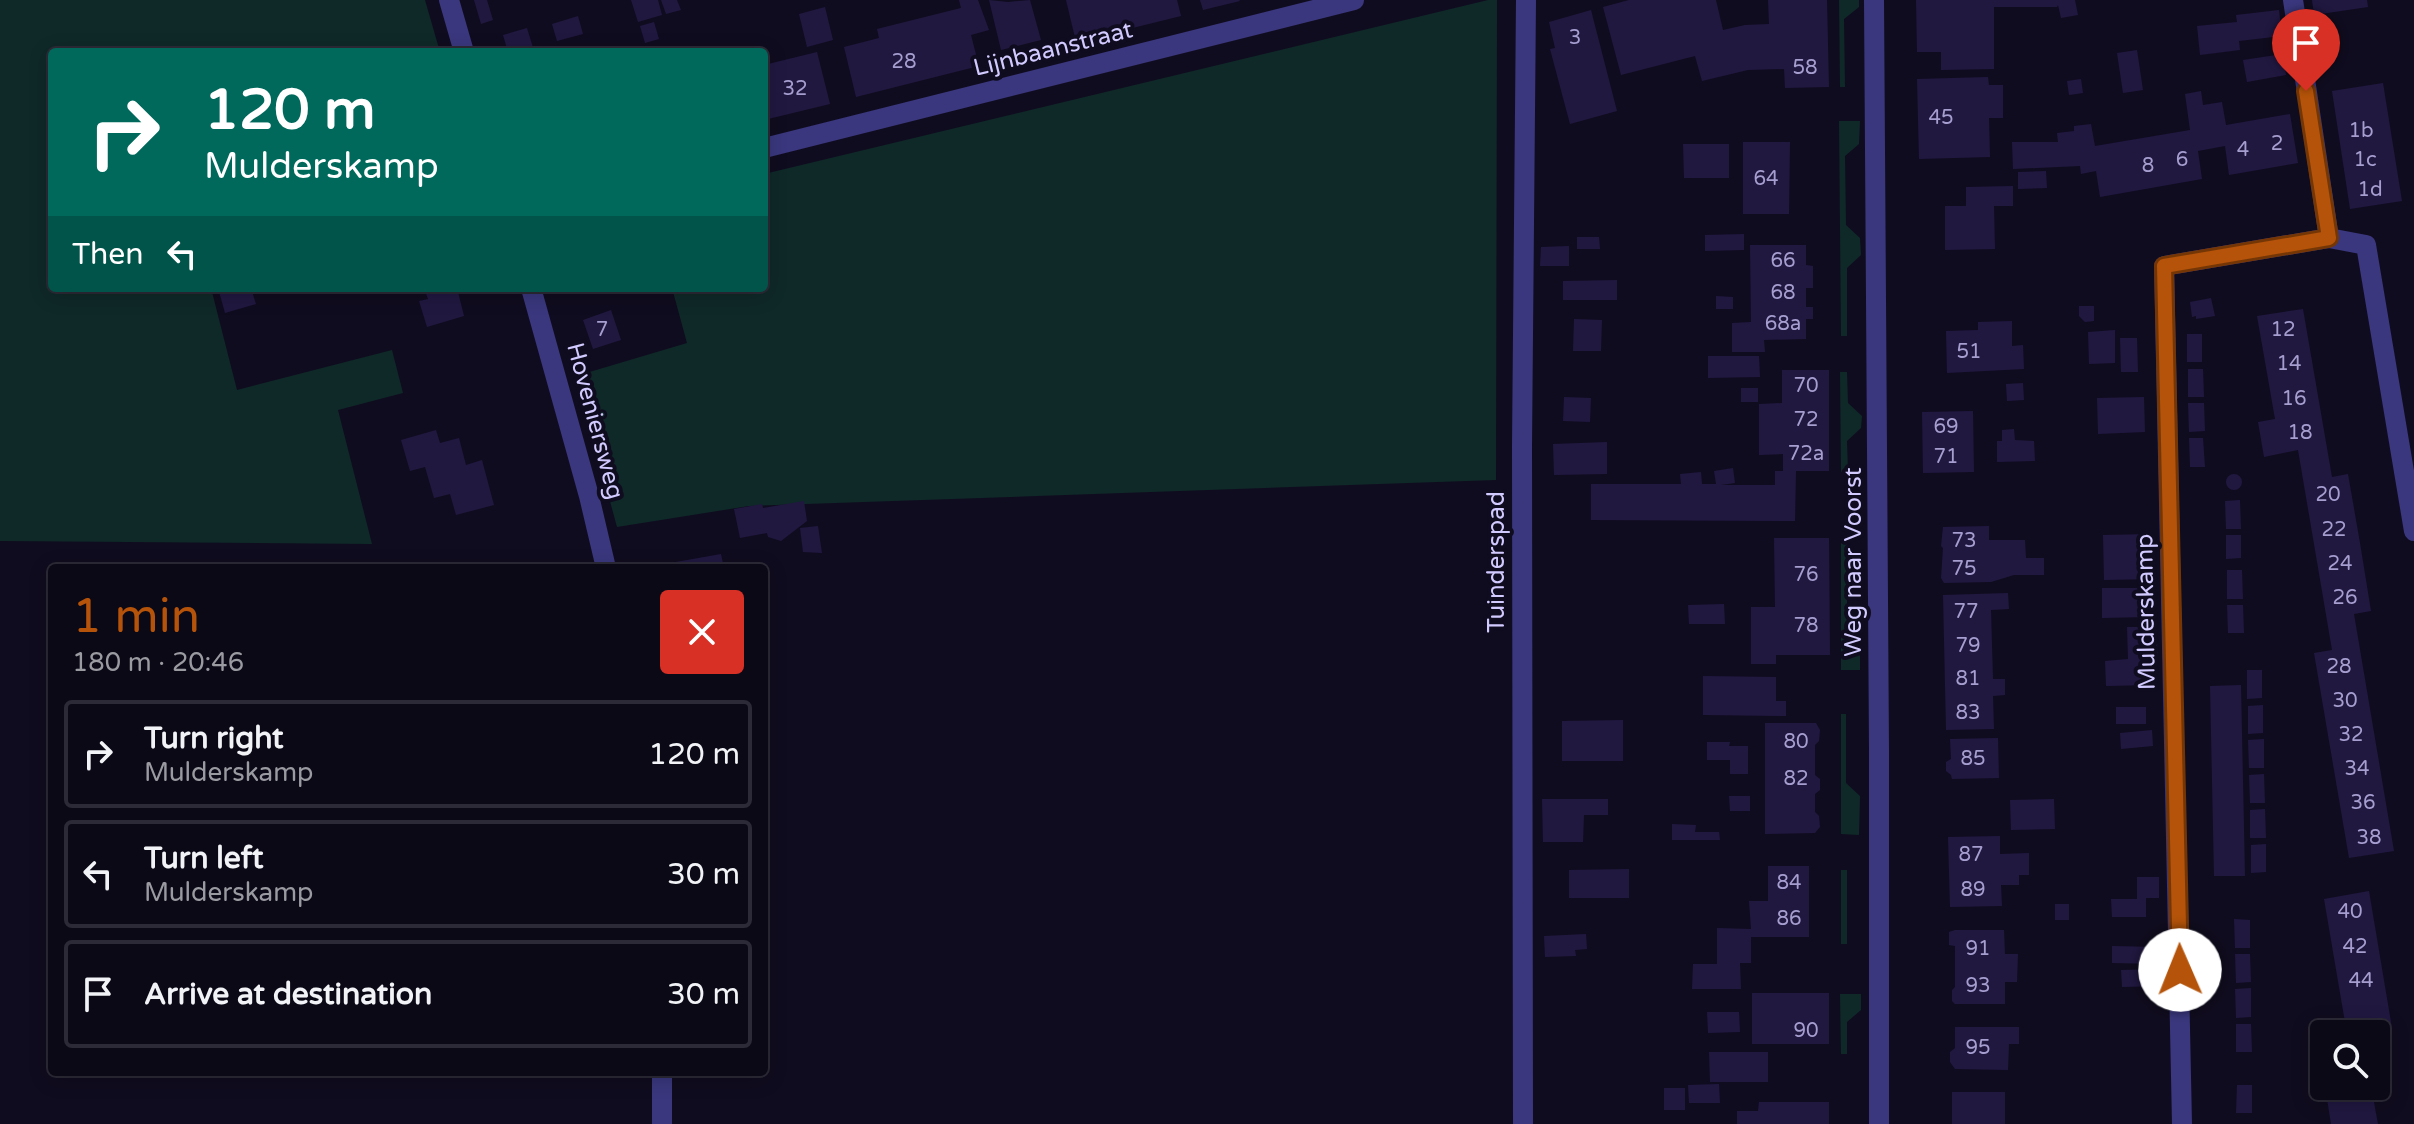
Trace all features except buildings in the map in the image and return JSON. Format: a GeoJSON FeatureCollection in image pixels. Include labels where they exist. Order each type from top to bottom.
{"type":"FeatureCollection","features":[{"type":"Feature","properties":{"kind":"street"},"geometry":{"type":"LineString","coordinates":[[449,0],[463,48]]}},
{"type":"Feature","properties":{"kind":"street","name":"Lijnbaanstraat"},"geometry":{"type":"LineString","coordinates":[[768,147],[1354,0]]}},
{"type":"Feature","properties":{"kind":"street","name":"Tuinderspad"},"geometry":{"type":"LineString","coordinates":[[1523,1124],[1522,506],[1526,0]]}},
{"type":"Feature","properties":{"kind":"street","name":"Weg naar Voorst"},"geometry":{"type":"LineString","coordinates":[[1874,0],[1879,1124]]}},
{"type":"Feature","properties":{"kind":"street"},"geometry":{"type":"LineString","coordinates":[[2293,0],[2329,238]]}},
{"type":"Feature","properties":{"kind":"street","name":"Mulderskamp"},"geometry":{"type":"LineString","coordinates":[[2182,1124],[2164,266],[2329,238],[2366,245],[2414,531]]}},
{"type":"Feature","properties":{"kind":"street","name":"Hoveniersweg"},"geometry":{"type":"LineString","coordinates":[[532,292],[605,564]]}},
{"type":"Feature","properties":{"kind":"street"},"geometry":{"type":"LineString","coordinates":[[662,1076],[662,1124]]}},
{"type":"Feature","properties":{"kind":"green space"},"geometry":{"type":"Polygon","coordinates":[[[0,0],[425,0],[439,48],[48,48],[48,292],[212,292],[237,390],[392,350],[403,393],[338,410],[372,544],[0,541],[0,0]]]}},
{"type":"Feature","properties":{"kind":"green space"},"geometry":{"type":"Polygon","coordinates":[[[1497,0],[1496,480],[749,506],[617,527],[576,376],[687,343],[673,292],[768,292],[768,173],[1497,0]]]}},
{"type":"Feature","properties":{"kind":"green space"},"geometry":{"type":"Polygon","coordinates":[[[1839,0],[1859,0],[1859,7],[1844,19],[1845,87],[1840,87],[1839,0]]]}},
{"type":"Feature","properties":{"kind":"green space"},"geometry":{"type":"Polygon","coordinates":[[[1839,121],[1860,121],[1859,144],[1845,156],[1846,225],[1860,238],[1861,255],[1847,268],[1847,336],[1841,336],[1839,121]]]}},
{"type":"Feature","properties":{"kind":"green space"},"geometry":{"type":"Polygon","coordinates":[[[1840,372],[1847,372],[1848,403],[1862,416],[1861,428],[1847,441],[1848,472],[1841,472],[1840,372]]]}},
{"type":"Feature","properties":{"kind":"green space"},"geometry":{"type":"Polygon","coordinates":[[[1841,542],[1847,542],[1847,613],[1860,624],[1860,670],[1841,670],[1841,542]]]}},
{"type":"Feature","properties":{"kind":"green space"},"geometry":{"type":"Polygon","coordinates":[[[1841,714],[1846,714],[1846,783],[1860,796],[1859,835],[1841,834],[1841,714]]]}},
{"type":"Feature","properties":{"kind":"green space"},"geometry":{"type":"Polygon","coordinates":[[[1841,870],[1847,870],[1847,944],[1841,944],[1841,870]]]}},
{"type":"Feature","properties":{"kind":"green space"},"geometry":{"type":"Polygon","coordinates":[[[1840,994],[1861,994],[1861,1010],[1847,1022],[1847,1054],[1841,1054],[1840,994]]]}},
{"type":"Feature","properties":{"kind":"route"},"geometry":{"type":"LineString","coordinates":[[2180,970],[2164,266],[2329,238],[2306,91]]}}]}
